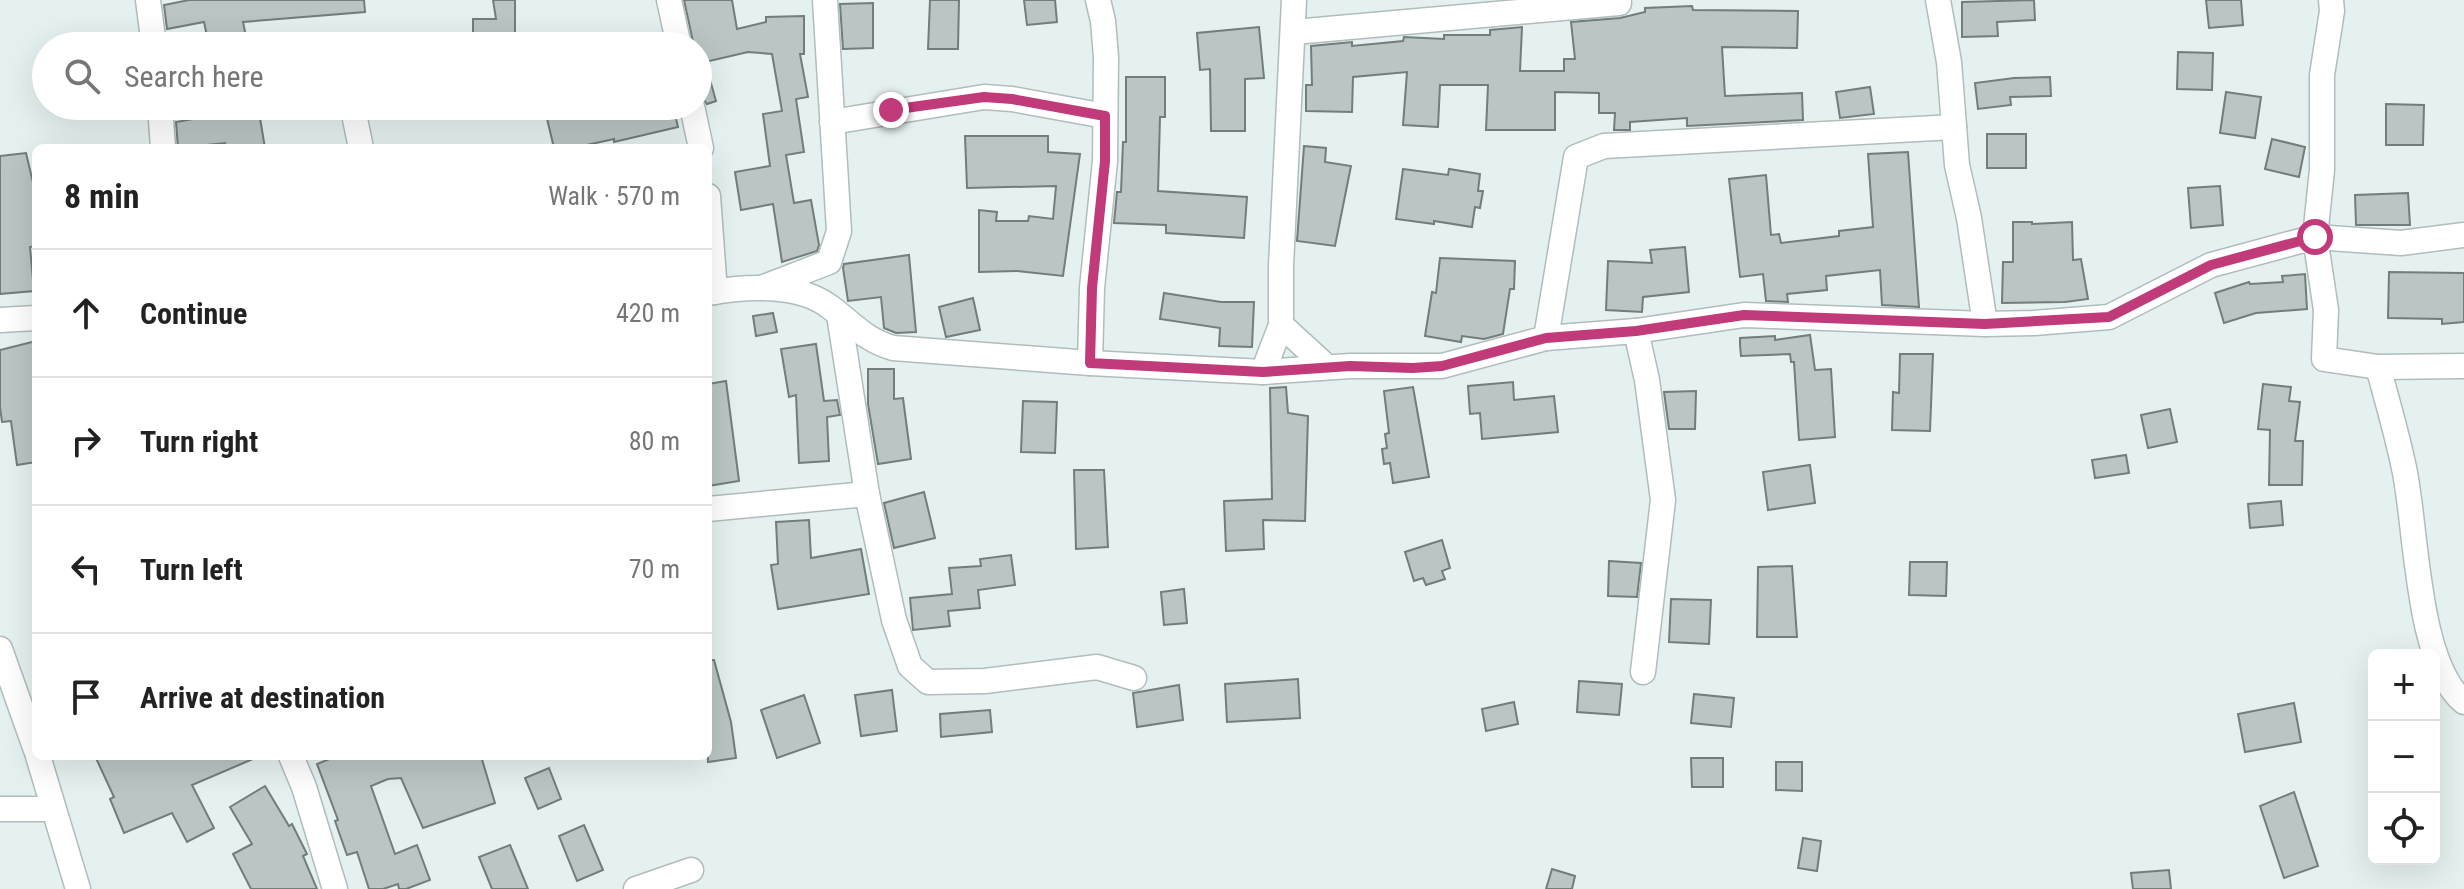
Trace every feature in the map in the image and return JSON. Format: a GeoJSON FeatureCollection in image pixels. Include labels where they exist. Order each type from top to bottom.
{"type":"FeatureCollection","features":[{"type":"Feature","properties":{"kind":"street"},"geometry":{"type":"LineString","coordinates":[[148,0],[152,32]]}},
{"type":"Feature","properties":{"kind":"street"},"geometry":{"type":"LineString","coordinates":[[669,0],[676,32]]}},
{"type":"Feature","properties":{"kind":"street"},"geometry":{"type":"LineString","coordinates":[[759,288],[829,262],[840,221],[825,0]]}},
{"type":"Feature","properties":{"kind":"street"},"geometry":{"type":"LineString","coordinates":[[1090,363],[1092,288],[1105,161],[1106,57],[1098,0]]}},
{"type":"Feature","properties":{"kind":"street"},"geometry":{"type":"LineString","coordinates":[[1263,372],[1281,325],[1294,0]]}},
{"type":"Feature","properties":{"kind":"street"},"geometry":{"type":"LineString","coordinates":[[1938,0],[1949,62],[1957,165],[1969,218],[1985,324]]}},
{"type":"Feature","properties":{"kind":"street"},"geometry":{"type":"LineString","coordinates":[[2331,0],[2322,75],[2322,170],[2315,237],[2326,310],[2324,359],[2378,367],[2464,366]]}},
{"type":"Feature","properties":{"kind":"street"},"geometry":{"type":"LineString","coordinates":[[1294,32],[1491,7],[1619,3]]}},
{"type":"Feature","properties":{"kind":"street"},"geometry":{"type":"LineString","coordinates":[[832,122],[984,97],[1105,116]]}},
{"type":"Feature","properties":{"kind":"street"},"geometry":{"type":"LineString","coordinates":[[161,120],[163,144]]}},
{"type":"Feature","properties":{"kind":"street"},"geometry":{"type":"LineString","coordinates":[[355,120],[360,144]]}},
{"type":"Feature","properties":{"kind":"street"},"geometry":{"type":"LineString","coordinates":[[695,120],[700,144]]}},
{"type":"Feature","properties":{"kind":"street"},"geometry":{"type":"LineString","coordinates":[[1546,338],[1576,157],[1604,146],[1954,127]]}},
{"type":"Feature","properties":{"kind":"street"},"geometry":{"type":"LineString","coordinates":[[712,292],[759,288],[799,292],[817,299],[873,342],[893,348],[1263,372],[1327,367],[1442,366],[1546,338],[1636,331],[1744,315],[1985,324],[2109,317],[2211,265],[2315,237],[2401,243],[2464,235]]}},
{"type":"Feature","properties":{"kind":"street"},"geometry":{"type":"LineString","coordinates":[[839,315],[867,494],[894,620],[910,666],[928,682],[985,681],[1097,667],[1134,678]]}},
{"type":"Feature","properties":{"kind":"street"},"geometry":{"type":"LineString","coordinates":[[0,320],[32,318]]}},
{"type":"Feature","properties":{"kind":"street"},"geometry":{"type":"LineString","coordinates":[[1281,325],[1327,367]]}},
{"type":"Feature","properties":{"kind":"street"},"geometry":{"type":"LineString","coordinates":[[1636,331],[1647,380],[1663,500],[1643,672]]}},
{"type":"Feature","properties":{"kind":"street"},"geometry":{"type":"LineString","coordinates":[[2378,367],[2405,470],[2424,605],[2437,663],[2455,695],[2464,702]]}},
{"type":"Feature","properties":{"kind":"street"},"geometry":{"type":"LineString","coordinates":[[712,509],[867,494]]}},
{"type":"Feature","properties":{"kind":"street"},"geometry":{"type":"LineString","coordinates":[[0,649],[32,739]]}},
{"type":"Feature","properties":{"kind":"street"},"geometry":{"type":"LineString","coordinates":[[39,760],[78,889]]}},
{"type":"Feature","properties":{"kind":"street"},"geometry":{"type":"LineString","coordinates":[[293,760],[335,889]]}},
{"type":"Feature","properties":{"kind":"street"},"geometry":{"type":"LineString","coordinates":[[0,809],[53,809]]}},
{"type":"Feature","properties":{"kind":"street"},"geometry":{"type":"LineString","coordinates":[[636,889],[691,870]]}},
{"type":"Feature","properties":{"kind":"building"},"geometry":{"type":"Polygon","coordinates":[[[189,0],[364,0],[365,12],[243,22],[245,32],[206,32],[204,22],[167,29],[164,5],[189,0]]]}},
{"type":"Feature","properties":{"kind":"building"},"geometry":{"type":"Polygon","coordinates":[[[493,0],[515,0],[515,32],[473,32],[473,19],[496,19],[493,0]]]}},
{"type":"Feature","properties":{"kind":"building"},"geometry":{"type":"Polygon","coordinates":[[[684,0],[732,0],[737,29],[766,22],[766,17],[804,16],[804,54],[800,54],[808,97],[796,99],[804,152],[786,155],[794,203],[811,200],[819,245],[817,251],[782,262],[773,204],[741,210],[735,172],[770,166],[763,114],[782,111],[772,54],[748,52],[712,60],[712,32],[691,32],[684,0]]]}},
{"type":"Feature","properties":{"kind":"building"},"geometry":{"type":"Polygon","coordinates":[[[930,0],[959,0],[958,49],[928,49],[930,0]]]}},
{"type":"Feature","properties":{"kind":"building"},"geometry":{"type":"Polygon","coordinates":[[[1024,0],[1055,0],[1057,22],[1027,25],[1024,0]]]}},
{"type":"Feature","properties":{"kind":"building"},"geometry":{"type":"Polygon","coordinates":[[[2034,0],[2035,20],[1997,22],[1998,36],[1962,37],[1962,2],[2034,0]]]}},
{"type":"Feature","properties":{"kind":"building"},"geometry":{"type":"Polygon","coordinates":[[[2206,0],[2241,0],[2243,25],[2209,28],[2206,0]]]}},
{"type":"Feature","properties":{"kind":"building"},"geometry":{"type":"Polygon","coordinates":[[[873,3],[873,48],[843,49],[840,4],[873,3]]]}},
{"type":"Feature","properties":{"kind":"building"},"geometry":{"type":"Polygon","coordinates":[[[1692,6],[1693,10],[1798,11],[1797,48],[1722,47],[1725,96],[1802,93],[1803,120],[1687,126],[1687,118],[1630,122],[1630,130],[1614,130],[1615,113],[1599,113],[1599,93],[1555,92],[1555,130],[1486,130],[1488,85],[1440,85],[1438,127],[1403,125],[1407,72],[1353,77],[1352,112],[1306,111],[1306,85],[1312,85],[1311,46],[1352,42],[1352,46],[1403,41],[1404,37],[1444,39],[1444,35],[1490,35],[1490,30],[1522,27],[1520,71],[1564,71],[1564,59],[1575,59],[1571,22],[1620,18],[1645,12],[1645,8],[1692,6]]]}},
{"type":"Feature","properties":{"kind":"building"},"geometry":{"type":"Polygon","coordinates":[[[1259,27],[1264,78],[1245,79],[1245,131],[1211,131],[1210,69],[1200,70],[1197,33],[1259,27]]]}},
{"type":"Feature","properties":{"kind":"building"},"geometry":{"type":"Polygon","coordinates":[[[2178,52],[2213,53],[2212,90],[2177,89],[2178,52]]]}},
{"type":"Feature","properties":{"kind":"building"},"geometry":{"type":"Polygon","coordinates":[[[1126,77],[1165,77],[1165,117],[1160,117],[1158,191],[1247,197],[1244,238],[1166,233],[1166,225],[1114,223],[1117,192],[1121,192],[1123,142],[1126,142],[1126,77]]]}},
{"type":"Feature","properties":{"kind":"building"},"geometry":{"type":"Polygon","coordinates":[[[2050,77],[2051,96],[2010,97],[2011,105],[1978,109],[1975,83],[2050,77]]]}},
{"type":"Feature","properties":{"kind":"building"},"geometry":{"type":"Polygon","coordinates":[[[1870,87],[1874,114],[1840,118],[1836,92],[1870,87]]]}},
{"type":"Feature","properties":{"kind":"building"},"geometry":{"type":"Polygon","coordinates":[[[2226,92],[2261,97],[2255,138],[2220,133],[2226,92]]]}},
{"type":"Feature","properties":{"kind":"building"},"geometry":{"type":"Polygon","coordinates":[[[2386,104],[2424,105],[2423,145],[2386,145],[2386,104]]]}},
{"type":"Feature","properties":{"kind":"building"},"geometry":{"type":"Polygon","coordinates":[[[260,120],[264,144],[178,144],[176,122],[260,120]]]}},
{"type":"Feature","properties":{"kind":"building"},"geometry":{"type":"Polygon","coordinates":[[[547,120],[676,120],[678,127],[614,142],[614,139],[591,144],[553,144],[547,120]]]}},
{"type":"Feature","properties":{"kind":"building"},"geometry":{"type":"Polygon","coordinates":[[[1987,134],[2026,134],[2026,168],[1987,168],[1987,134]]]}},
{"type":"Feature","properties":{"kind":"building"},"geometry":{"type":"Polygon","coordinates":[[[965,136],[1048,136],[1048,152],[1080,154],[1063,276],[1017,271],[979,272],[979,210],[997,212],[996,221],[1028,221],[1029,216],[1053,219],[1056,186],[967,188],[965,136]]]}},
{"type":"Feature","properties":{"kind":"building"},"geometry":{"type":"Polygon","coordinates":[[[2272,139],[2305,147],[2299,177],[2265,169],[2272,139]]]}},
{"type":"Feature","properties":{"kind":"building"},"geometry":{"type":"Polygon","coordinates":[[[1304,146],[1326,148],[1325,162],[1351,166],[1335,246],[1297,241],[1304,146]]]}},
{"type":"Feature","properties":{"kind":"building"},"geometry":{"type":"Polygon","coordinates":[[[1908,152],[1919,307],[1882,305],[1880,270],[1826,276],[1827,290],[1787,294],[1788,302],[1766,301],[1763,274],[1740,277],[1729,179],[1766,175],[1771,235],[1779,234],[1781,243],[1839,236],[1839,231],[1873,227],[1868,154],[1908,152]]]}},
{"type":"Feature","properties":{"kind":"building"},"geometry":{"type":"Polygon","coordinates":[[[26,153],[32,178],[32,291],[0,294],[0,156],[26,153]]]}},
{"type":"Feature","properties":{"kind":"building"},"geometry":{"type":"Polygon","coordinates":[[[1403,169],[1448,175],[1449,169],[1480,174],[1478,191],[1483,191],[1480,208],[1475,207],[1472,227],[1396,219],[1403,169]]]}},
{"type":"Feature","properties":{"kind":"building"},"geometry":{"type":"Polygon","coordinates":[[[2220,186],[2223,225],[2191,228],[2188,188],[2220,186]]]}},
{"type":"Feature","properties":{"kind":"building"},"geometry":{"type":"Polygon","coordinates":[[[2408,193],[2410,225],[2356,225],[2355,195],[2408,193]]]}},
{"type":"Feature","properties":{"kind":"building"},"geometry":{"type":"Polygon","coordinates":[[[2013,222],[2072,222],[2073,260],[2081,259],[2088,299],[2002,303],[2003,262],[2013,262],[2013,222]]]}},
{"type":"Feature","properties":{"kind":"building"},"geometry":{"type":"Polygon","coordinates":[[[1685,247],[1689,292],[1643,297],[1642,312],[1606,310],[1608,261],[1652,263],[1650,250],[1685,247]]]}},
{"type":"Feature","properties":{"kind":"building"},"geometry":{"type":"Polygon","coordinates":[[[909,255],[916,332],[896,333],[884,328],[881,297],[848,301],[843,268],[844,264],[909,255]]]}},
{"type":"Feature","properties":{"kind":"building"},"geometry":{"type":"Polygon","coordinates":[[[1440,258],[1515,261],[1514,289],[1510,289],[1503,334],[1484,339],[1462,336],[1461,342],[1425,336],[1432,292],[1436,293],[1440,258]]]}},
{"type":"Feature","properties":{"kind":"building"},"geometry":{"type":"Polygon","coordinates":[[[2389,272],[2464,273],[2464,322],[2442,324],[2442,319],[2388,318],[2389,272]]]}},
{"type":"Feature","properties":{"kind":"building"},"geometry":{"type":"Polygon","coordinates":[[[2305,274],[2307,309],[2256,313],[2224,323],[2215,293],[2249,282],[2283,282],[2282,276],[2305,274]]]}},
{"type":"Feature","properties":{"kind":"building"},"geometry":{"type":"Polygon","coordinates":[[[1164,293],[1221,302],[1254,302],[1252,347],[1219,346],[1220,328],[1160,319],[1164,293]]]}},
{"type":"Feature","properties":{"kind":"building"},"geometry":{"type":"Polygon","coordinates":[[[973,298],[980,330],[946,337],[939,307],[973,298]]]}},
{"type":"Feature","properties":{"kind":"building"},"geometry":{"type":"Polygon","coordinates":[[[773,313],[777,332],[756,336],[753,316],[773,313]]]}},
{"type":"Feature","properties":{"kind":"building"},"geometry":{"type":"Polygon","coordinates":[[[1810,335],[1815,370],[1831,369],[1835,437],[1799,440],[1794,362],[1791,362],[1790,354],[1741,356],[1740,338],[1775,336],[1775,340],[1810,335]]]}},
{"type":"Feature","properties":{"kind":"building"},"geometry":{"type":"Polygon","coordinates":[[[32,342],[32,463],[17,465],[11,421],[2,422],[0,350],[32,342]]]}},
{"type":"Feature","properties":{"kind":"building"},"geometry":{"type":"Polygon","coordinates":[[[816,344],[824,401],[837,400],[840,415],[827,417],[829,461],[799,463],[796,395],[789,397],[781,349],[816,344]]]}},
{"type":"Feature","properties":{"kind":"building"},"geometry":{"type":"Polygon","coordinates":[[[1900,354],[1933,354],[1930,431],[1892,430],[1893,392],[1899,393],[1900,354]]]}},
{"type":"Feature","properties":{"kind":"building"},"geometry":{"type":"Polygon","coordinates":[[[868,369],[894,369],[894,399],[903,398],[911,459],[878,464],[868,404],[868,369]]]}},
{"type":"Feature","properties":{"kind":"building"},"geometry":{"type":"Polygon","coordinates":[[[726,381],[739,481],[712,485],[712,383],[726,381]]]}},
{"type":"Feature","properties":{"kind":"building"},"geometry":{"type":"Polygon","coordinates":[[[1513,382],[1514,400],[1554,396],[1558,432],[1482,439],[1480,413],[1470,414],[1468,386],[1513,382]]]}},
{"type":"Feature","properties":{"kind":"building"},"geometry":{"type":"Polygon","coordinates":[[[2263,384],[2291,387],[2289,401],[2300,402],[2295,441],[2303,441],[2302,485],[2269,485],[2270,430],[2258,429],[2263,384]]]}},
{"type":"Feature","properties":{"kind":"building"},"geometry":{"type":"Polygon","coordinates":[[[1286,387],[1288,413],[1308,416],[1305,521],[1263,520],[1264,549],[1226,551],[1224,501],[1272,499],[1270,388],[1286,387]]]}},
{"type":"Feature","properties":{"kind":"building"},"geometry":{"type":"Polygon","coordinates":[[[1413,387],[1429,477],[1393,483],[1390,463],[1384,464],[1382,449],[1387,448],[1385,434],[1389,433],[1384,391],[1413,387]]]}},
{"type":"Feature","properties":{"kind":"building"},"geometry":{"type":"Polygon","coordinates":[[[1696,391],[1695,429],[1669,429],[1664,392],[1696,391]]]}},
{"type":"Feature","properties":{"kind":"building"},"geometry":{"type":"Polygon","coordinates":[[[1023,401],[1057,402],[1055,453],[1021,452],[1023,401]]]}},
{"type":"Feature","properties":{"kind":"building"},"geometry":{"type":"Polygon","coordinates":[[[2170,409],[2177,442],[2148,448],[2141,415],[2170,409]]]}},
{"type":"Feature","properties":{"kind":"building"},"geometry":{"type":"Polygon","coordinates":[[[2126,455],[2129,473],[2095,478],[2092,460],[2126,455]]]}},
{"type":"Feature","properties":{"kind":"building"},"geometry":{"type":"Polygon","coordinates":[[[1810,465],[1815,503],[1768,510],[1763,472],[1810,465]]]}},
{"type":"Feature","properties":{"kind":"building"},"geometry":{"type":"Polygon","coordinates":[[[1074,470],[1104,470],[1108,547],[1076,549],[1074,470]]]}},
{"type":"Feature","properties":{"kind":"building"},"geometry":{"type":"Polygon","coordinates":[[[924,492],[935,538],[894,548],[884,503],[924,492]]]}},
{"type":"Feature","properties":{"kind":"building"},"geometry":{"type":"Polygon","coordinates":[[[2281,501],[2283,525],[2250,528],[2248,504],[2281,501]]]}},
{"type":"Feature","properties":{"kind":"building"},"geometry":{"type":"Polygon","coordinates":[[[809,520],[811,558],[861,549],[869,594],[778,609],[771,565],[778,564],[776,522],[809,520]]]}},
{"type":"Feature","properties":{"kind":"building"},"geometry":{"type":"Polygon","coordinates":[[[1442,540],[1450,568],[1442,571],[1445,579],[1426,585],[1423,578],[1414,581],[1405,552],[1442,540]]]}},
{"type":"Feature","properties":{"kind":"building"},"geometry":{"type":"Polygon","coordinates":[[[1011,555],[1015,585],[978,590],[980,608],[948,611],[950,626],[913,630],[910,598],[952,594],[949,568],[981,566],[980,559],[1011,555]]]}},
{"type":"Feature","properties":{"kind":"building"},"geometry":{"type":"Polygon","coordinates":[[[1609,561],[1641,563],[1637,597],[1608,596],[1609,561]]]}},
{"type":"Feature","properties":{"kind":"building"},"geometry":{"type":"Polygon","coordinates":[[[1910,562],[1947,562],[1946,596],[1909,595],[1910,562]]]}},
{"type":"Feature","properties":{"kind":"building"},"geometry":{"type":"Polygon","coordinates":[[[1792,566],[1797,637],[1757,637],[1758,567],[1792,566]]]}},
{"type":"Feature","properties":{"kind":"building"},"geometry":{"type":"Polygon","coordinates":[[[1184,589],[1187,623],[1164,625],[1161,592],[1184,589]]]}},
{"type":"Feature","properties":{"kind":"building"},"geometry":{"type":"Polygon","coordinates":[[[1671,599],[1711,600],[1709,644],[1669,642],[1671,599]]]}},
{"type":"Feature","properties":{"kind":"building"},"geometry":{"type":"Polygon","coordinates":[[[714,660],[731,722],[736,758],[708,762],[712,760],[714,660]]]}},
{"type":"Feature","properties":{"kind":"building"},"geometry":{"type":"Polygon","coordinates":[[[1298,679],[1300,718],[1227,722],[1225,684],[1298,679]]]}},
{"type":"Feature","properties":{"kind":"building"},"geometry":{"type":"Polygon","coordinates":[[[1579,681],[1622,684],[1619,715],[1577,712],[1579,681]]]}},
{"type":"Feature","properties":{"kind":"building"},"geometry":{"type":"Polygon","coordinates":[[[1179,685],[1183,720],[1137,727],[1133,693],[1179,685]]]}},
{"type":"Feature","properties":{"kind":"building"},"geometry":{"type":"Polygon","coordinates":[[[892,690],[897,731],[861,736],[855,695],[892,690]]]}},
{"type":"Feature","properties":{"kind":"building"},"geometry":{"type":"Polygon","coordinates":[[[1694,694],[1734,698],[1731,727],[1691,723],[1694,694]]]}},
{"type":"Feature","properties":{"kind":"building"},"geometry":{"type":"Polygon","coordinates":[[[804,695],[820,743],[777,758],[761,710],[804,695]]]}},
{"type":"Feature","properties":{"kind":"building"},"geometry":{"type":"Polygon","coordinates":[[[1514,702],[1518,724],[1486,731],[1482,709],[1514,702]]]}},
{"type":"Feature","properties":{"kind":"building"},"geometry":{"type":"Polygon","coordinates":[[[2294,703],[2301,742],[2245,752],[2238,714],[2294,703]]]}},
{"type":"Feature","properties":{"kind":"building"},"geometry":{"type":"Polygon","coordinates":[[[990,710],[992,732],[941,737],[940,714],[990,710]]]}},
{"type":"Feature","properties":{"kind":"building"},"geometry":{"type":"Polygon","coordinates":[[[1691,758],[1723,758],[1723,787],[1692,787],[1691,758]]]}},
{"type":"Feature","properties":{"kind":"building"},"geometry":{"type":"Polygon","coordinates":[[[97,760],[251,760],[192,785],[214,828],[187,842],[172,813],[124,833],[110,799],[114,797],[97,760]]]}},
{"type":"Feature","properties":{"kind":"building"},"geometry":{"type":"Polygon","coordinates":[[[327,760],[482,760],[495,803],[423,828],[401,778],[371,786],[395,854],[417,845],[430,880],[406,889],[399,889],[398,884],[369,889],[357,852],[347,855],[335,821],[338,820],[317,764],[327,760]]]}},
{"type":"Feature","properties":{"kind":"building"},"geometry":{"type":"Polygon","coordinates":[[[1776,762],[1802,762],[1802,791],[1776,790],[1776,762]]]}},
{"type":"Feature","properties":{"kind":"building"},"geometry":{"type":"Polygon","coordinates":[[[549,768],[561,799],[538,809],[525,778],[549,768]]]}},
{"type":"Feature","properties":{"kind":"building"},"geometry":{"type":"Polygon","coordinates":[[[265,786],[289,826],[292,824],[307,854],[303,856],[317,889],[251,889],[233,854],[252,844],[230,807],[265,786]]]}},
{"type":"Feature","properties":{"kind":"building"},"geometry":{"type":"Polygon","coordinates":[[[2294,792],[2318,866],[2284,878],[2260,806],[2294,792]]]}},
{"type":"Feature","properties":{"kind":"building"},"geometry":{"type":"Polygon","coordinates":[[[584,825],[603,870],[577,881],[559,836],[584,825]]]}},
{"type":"Feature","properties":{"kind":"building"},"geometry":{"type":"Polygon","coordinates":[[[1803,838],[1821,841],[1817,871],[1798,868],[1803,838]]]}},
{"type":"Feature","properties":{"kind":"building"},"geometry":{"type":"Polygon","coordinates":[[[510,845],[528,889],[492,889],[479,857],[510,845]]]}},
{"type":"Feature","properties":{"kind":"building"},"geometry":{"type":"Polygon","coordinates":[[[1552,869],[1575,876],[1572,889],[1546,889],[1552,869]]]}},
{"type":"Feature","properties":{"kind":"building"},"geometry":{"type":"Polygon","coordinates":[[[2169,870],[2171,889],[2133,889],[2131,873],[2169,870]]]}},
{"type":"Feature","properties":{"kind":"route"},"geometry":{"type":"LineString","coordinates":[[891,110],[984,97],[1105,116],[1105,161],[1092,288],[1090,363],[1263,372],[1350,366],[1413,368],[1442,366],[1546,338],[1636,331],[1744,315],[1985,324],[2109,317],[2211,265],[2315,237]]}}]}
